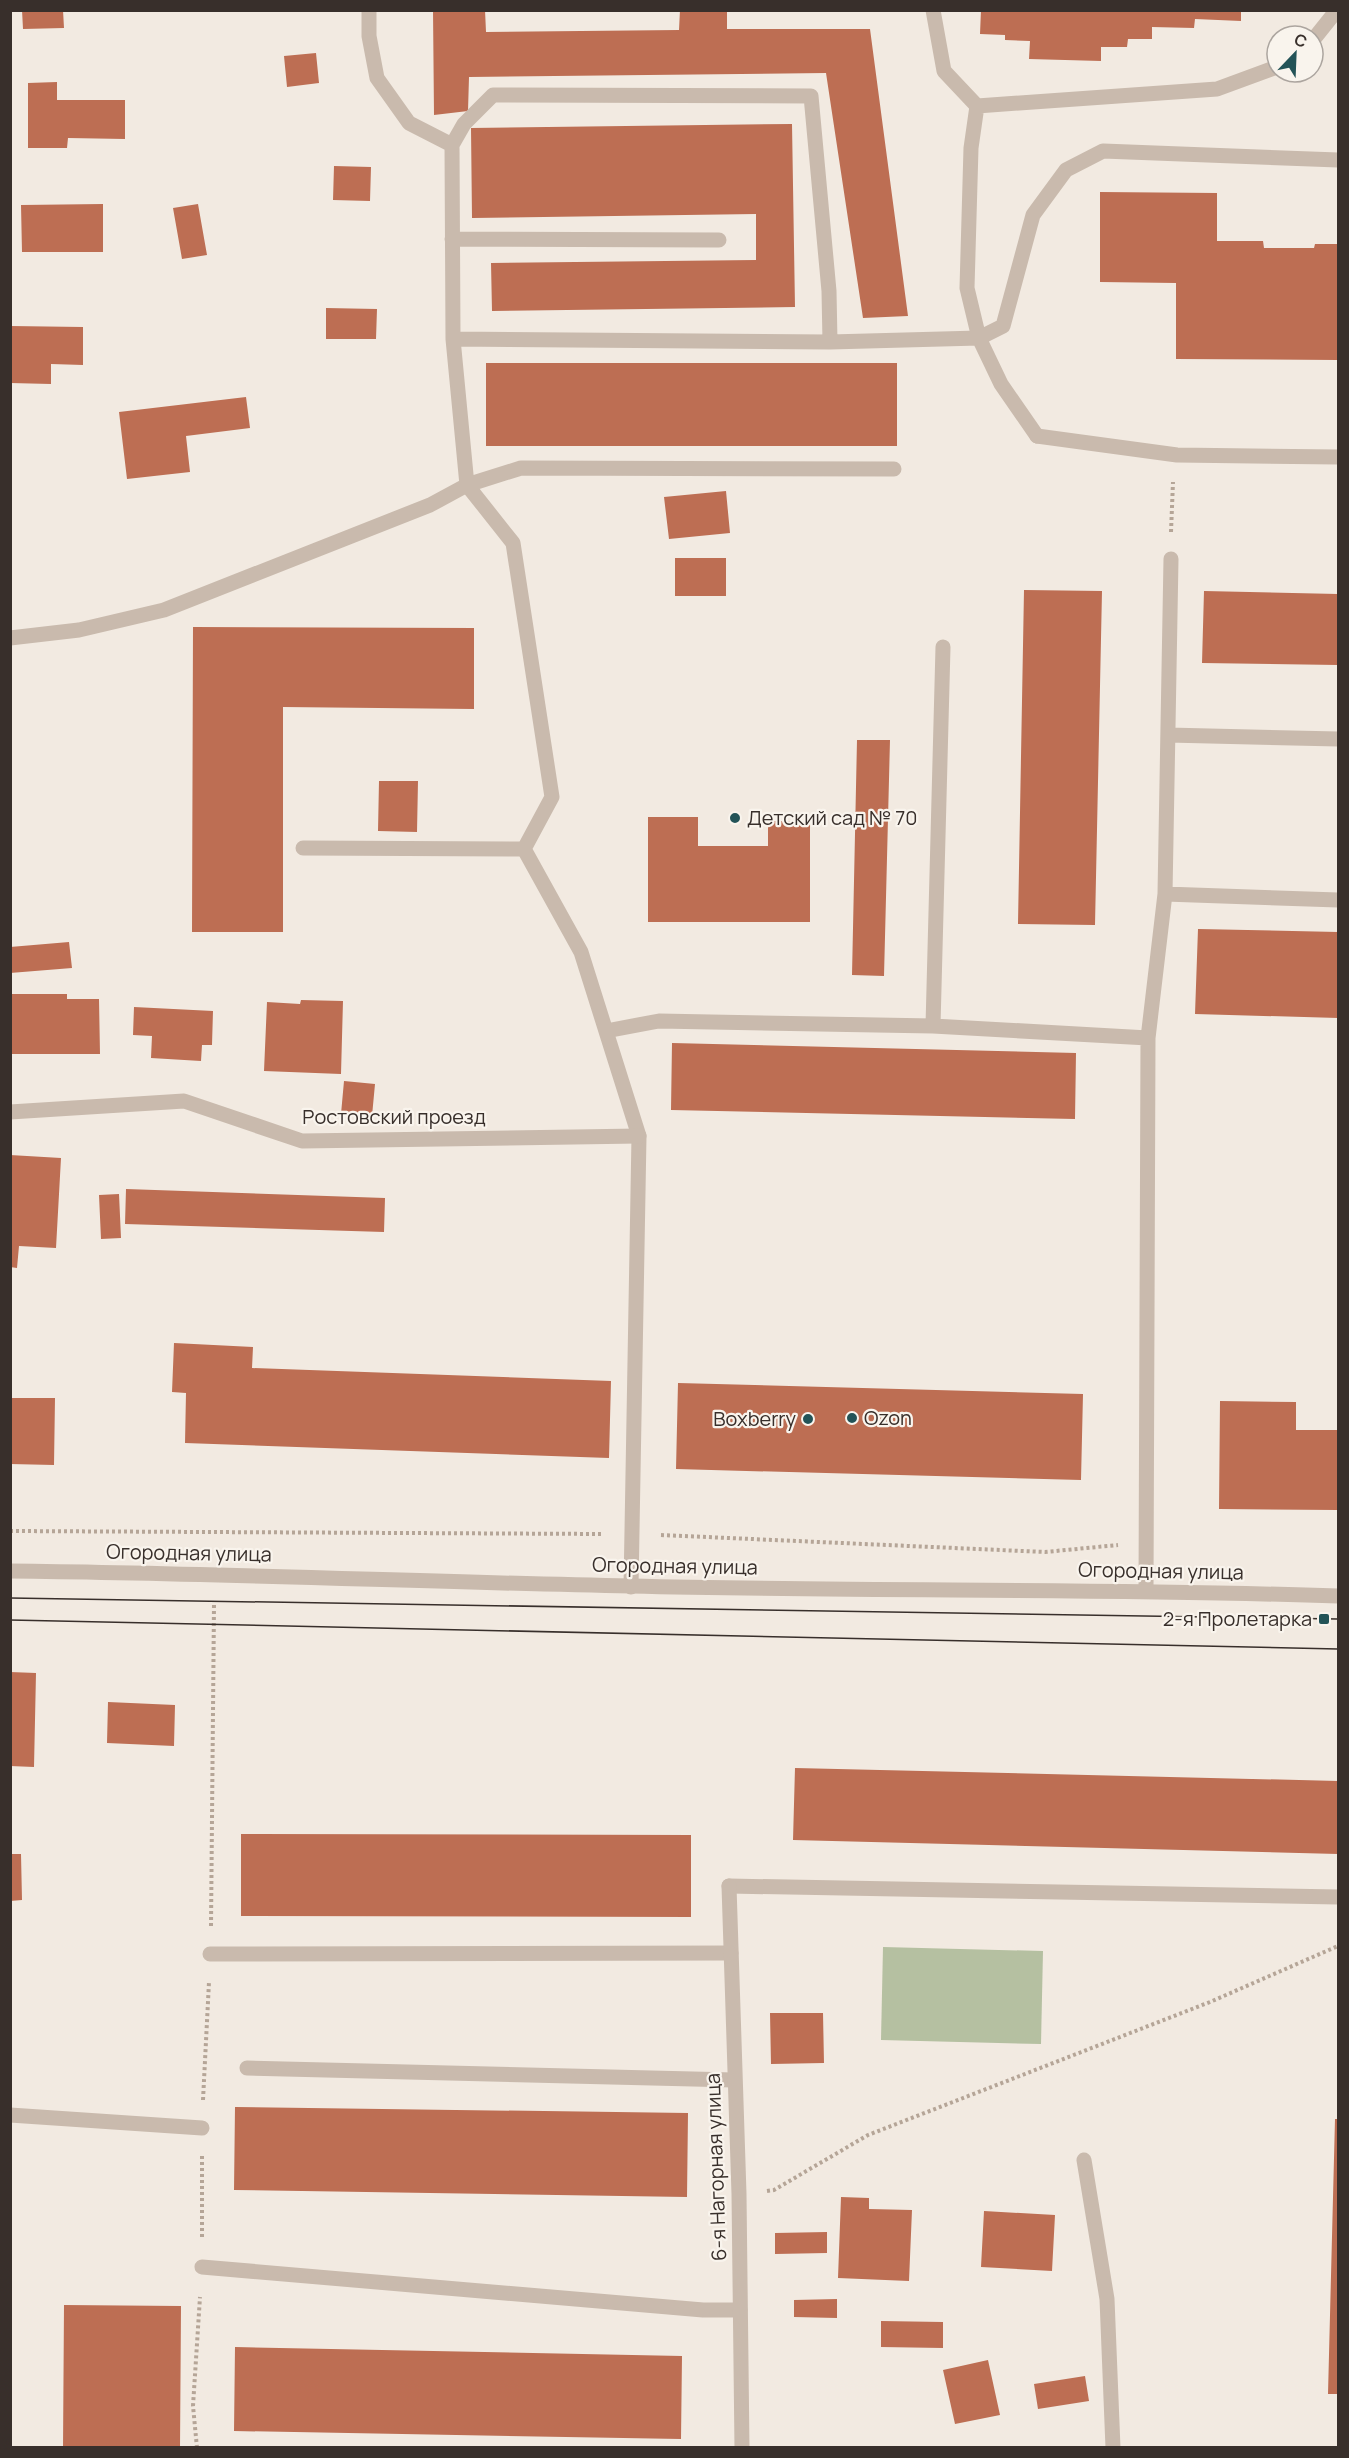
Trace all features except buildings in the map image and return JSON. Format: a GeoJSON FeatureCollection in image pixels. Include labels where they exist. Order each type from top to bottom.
{"type":"FeatureCollection","features":[{"type":"Feature","properties":{"kind":"street"},"geometry":{"type":"LineString","coordinates":[[369,10],[369,36],[377,78],[409,123],[452,145]]}},
{"type":"Feature","properties":{"kind":"street"},"geometry":{"type":"LineString","coordinates":[[933,10],[944,71],[977,106]]}},
{"type":"Feature","properties":{"kind":"street"},"geometry":{"type":"LineString","coordinates":[[1325,25],[1337,10]]}},
{"type":"Feature","properties":{"kind":"street"},"geometry":{"type":"LineString","coordinates":[[977,106],[1217,89],[1265,71]]}},
{"type":"Feature","properties":{"kind":"street"},"geometry":{"type":"LineString","coordinates":[[524,849],[552,797],[513,543],[467,485],[453,339],[452,239],[452,145],[464,124],[493,95],[811,96],[829,291],[830,342]]}},
{"type":"Feature","properties":{"kind":"street"},"geometry":{"type":"LineString","coordinates":[[977,106],[972,148],[968,288],[979,338],[1001,384],[1037,436],[1177,454],[1338,457]]}},
{"type":"Feature","properties":{"kind":"street"},"geometry":{"type":"LineString","coordinates":[[453,339],[830,342],[979,338],[1003,326],[1033,215],[1066,170],[1103,151],[1338,160]]}},
{"type":"Feature","properties":{"kind":"street"},"geometry":{"type":"LineString","coordinates":[[452,239],[719,240]]}},
{"type":"Feature","properties":{"kind":"street"},"geometry":{"type":"LineString","coordinates":[[10,638],[79,630],[164,610],[430,505],[467,485],[521,468],[894,469]]}},
{"type":"Feature","properties":{"kind":"street"},"geometry":{"type":"LineString","coordinates":[[1146,1591],[1148,1038],[1165,894],[1171,559]]}},
{"type":"Feature","properties":{"kind":"street"},"geometry":{"type":"LineString","coordinates":[[933,1026],[943,647]]}},
{"type":"Feature","properties":{"kind":"street"},"geometry":{"type":"LineString","coordinates":[[1168,735],[1338,739]]}},
{"type":"Feature","properties":{"kind":"street"},"geometry":{"type":"LineString","coordinates":[[303,848],[524,849]]}},
{"type":"Feature","properties":{"kind":"street"},"geometry":{"type":"LineString","coordinates":[[524,849],[581,952],[639,1136],[631,1587]]}},
{"type":"Feature","properties":{"kind":"street"},"geometry":{"type":"LineString","coordinates":[[1165,894],[1338,900]]}},
{"type":"Feature","properties":{"kind":"street"},"geometry":{"type":"LineString","coordinates":[[606,1031],[659,1021],[933,1026],[1148,1038]]}},
{"type":"Feature","properties":{"kind":"street","name":"Ростовский проезд"},"geometry":{"type":"LineString","coordinates":[[10,1112],[184,1101],[302,1141],[639,1136]]}},
{"type":"Feature","properties":{"kind":"street","name":"Огородная улица"},"geometry":{"type":"LineString","coordinates":[[10,1571],[212,1573],[631,1587],[1146,1591],[1338,1596]]}},
{"type":"Feature","properties":{"kind":"street","name":"6-я Нагорная улица"},"geometry":{"type":"LineString","coordinates":[[742,2448],[739,2194],[729,1886],[1338,1897]]}},
{"type":"Feature","properties":{"kind":"street"},"geometry":{"type":"LineString","coordinates":[[210,1954],[731,1953]]}},
{"type":"Feature","properties":{"kind":"street"},"geometry":{"type":"LineString","coordinates":[[247,2068],[734,2080]]}},
{"type":"Feature","properties":{"kind":"street"},"geometry":{"type":"LineString","coordinates":[[10,2115],[202,2128]]}},
{"type":"Feature","properties":{"kind":"street"},"geometry":{"type":"LineString","coordinates":[[1084,2160],[1107,2299],[1113,2448]]}},
{"type":"Feature","properties":{"kind":"street"},"geometry":{"type":"LineString","coordinates":[[202,2267],[703,2310],[740,2310]]}},
{"type":"Feature","properties":{"kind":"path"},"geometry":{"type":"LineString","coordinates":[[10,1531],[632,1534],[1045,1552],[1145,1542]]}},
{"type":"Feature","properties":{"kind":"path"},"geometry":{"type":"LineString","coordinates":[[197,2448],[193,2406],[202,2267],[202,2128],[210,1954],[215,1624],[212,1573]]}},
{"type":"Feature","properties":{"kind":"path"},"geometry":{"type":"LineString","coordinates":[[739,2194],[774,2190],[868,2135],[1210,2002],[1338,1946]]}},
{"type":"Feature","properties":{"kind":"green space"},"geometry":{"type":"Polygon","coordinates":[[[883,1947],[1043,1951],[1041,2044],[881,2040],[883,1947]]]}},
{"type":"Feature","properties":{"kind":"tram line"},"geometry":{"type":"LineString","coordinates":[[10,1598],[1338,1619]]}},
{"type":"Feature","properties":{"kind":"tram line"},"geometry":{"type":"LineString","coordinates":[[10,1620],[1338,1649]]}},
{"type":"Feature","properties":{"kind":"place","name":"Детский сад № 70"},"geometry":{"type":"Point","coordinates":[735,818]}},
{"type":"Feature","properties":{"kind":"place","name":"Ozon"},"geometry":{"type":"Point","coordinates":[852,1418]}},
{"type":"Feature","properties":{"kind":"place","name":"Boxberry"},"geometry":{"type":"Point","coordinates":[808,1419]}},
{"type":"Feature","properties":{"kind":"place","name":"2-я Пролетарка"},"geometry":{"type":"Point","coordinates":[1324,1619]}}]}
